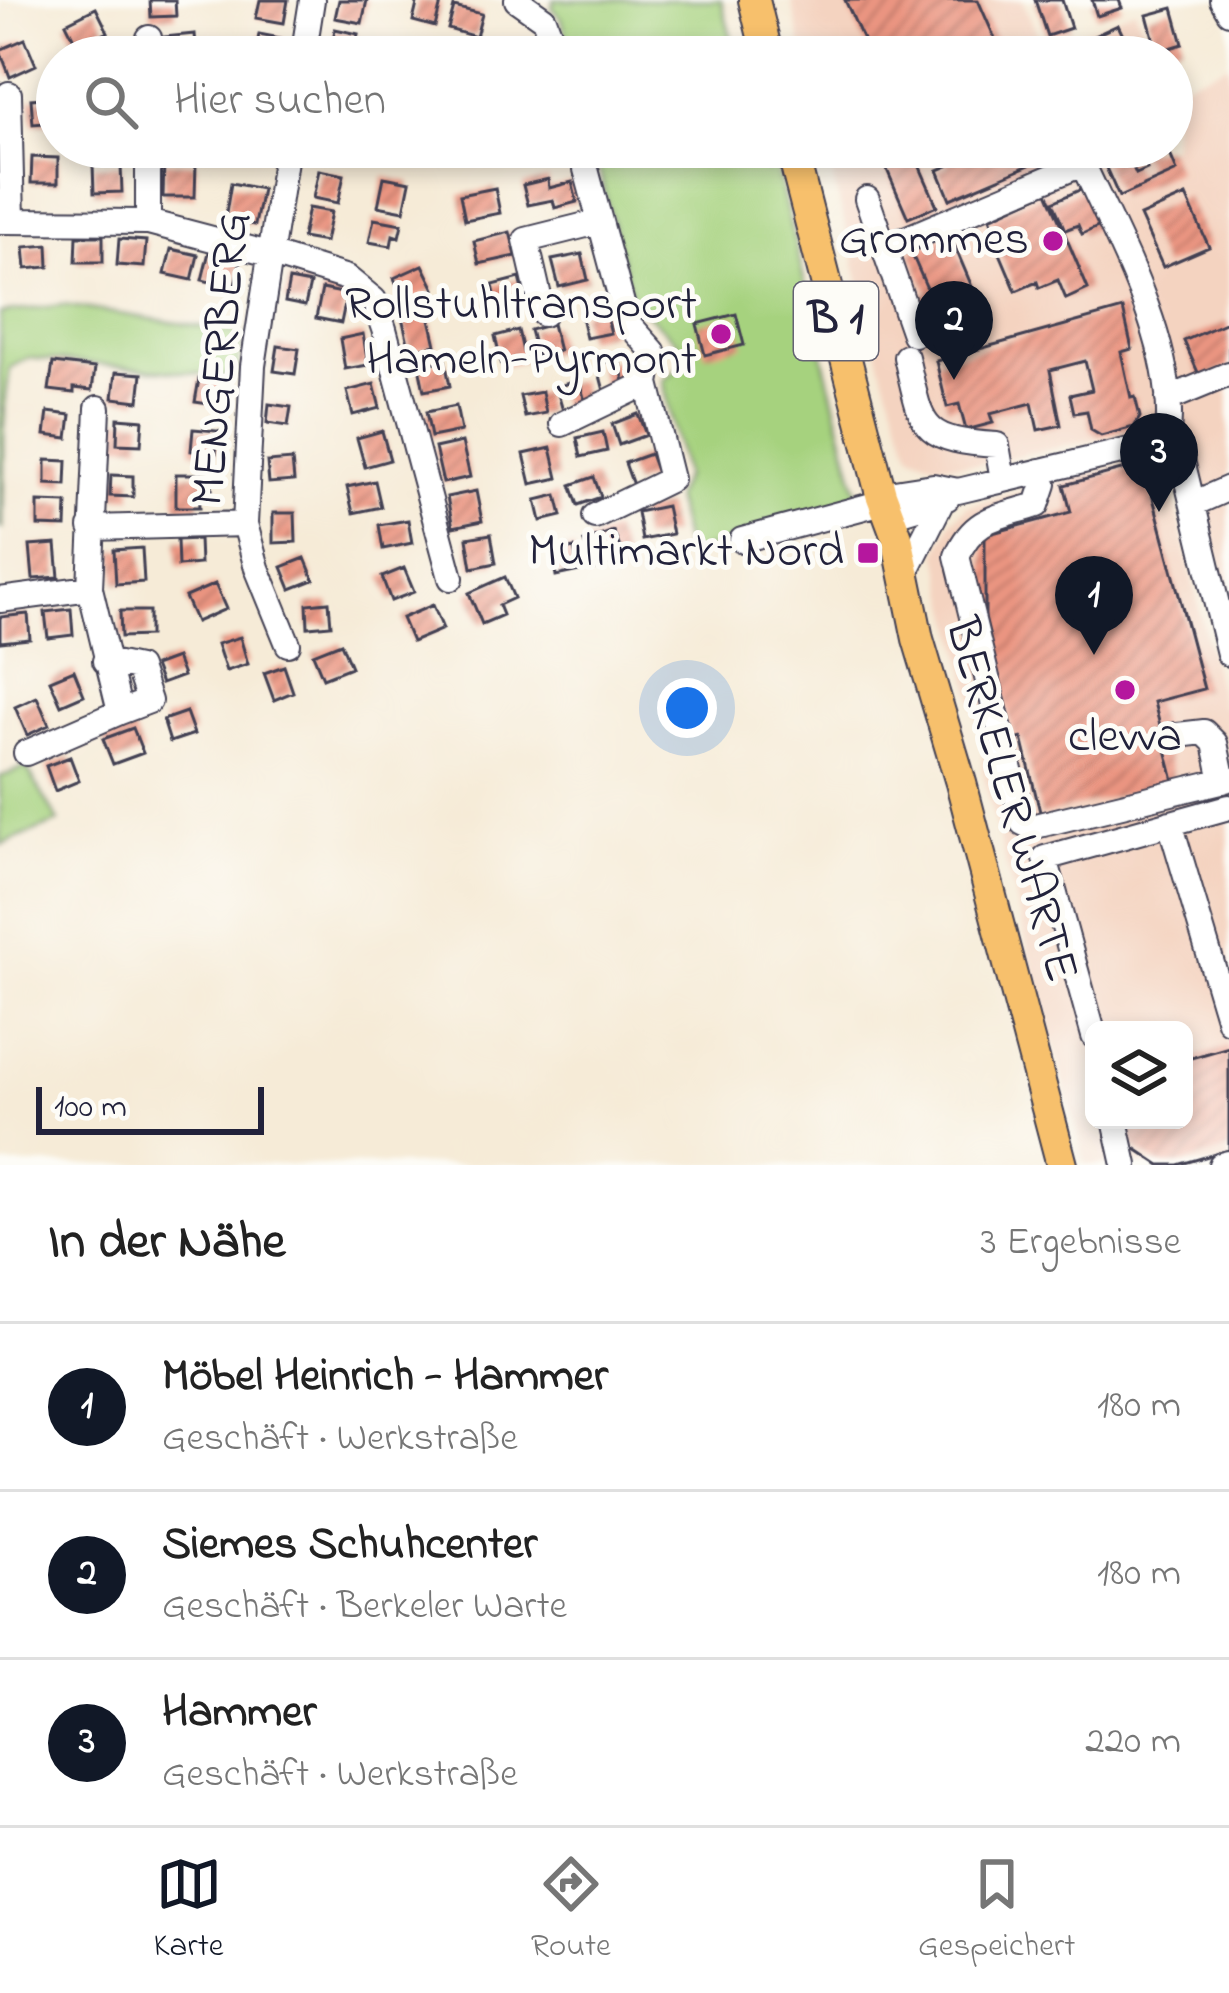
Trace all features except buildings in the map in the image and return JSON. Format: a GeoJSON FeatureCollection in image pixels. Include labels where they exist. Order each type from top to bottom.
{"type":"FeatureCollection","features":[{"type":"Feature","properties":{"kind":"main road"},"geometry":{"type":"LineString","coordinates":[[754,0],[763,36]]}},
{"type":"Feature","properties":{"kind":"main road","name":"BERKELER WARTE"},"geometry":{"type":"LineString","coordinates":[[796,168],[883,504],[882,536],[892,574],[906,586],[1063,1165]]}},
{"type":"Feature","properties":{"kind":"street"},"geometry":{"type":"LineString","coordinates":[[306,36],[312,0]]}},
{"type":"Feature","properties":{"kind":"street"},"geometry":{"type":"LineString","coordinates":[[518,0],[544,19],[550,36]]}},
{"type":"Feature","properties":{"kind":"street"},"geometry":{"type":"LineString","coordinates":[[1222,0],[1229,12]]}},
{"type":"Feature","properties":{"kind":"street"},"geometry":{"type":"LineString","coordinates":[[9,94],[6,220],[148,222],[346,278],[374,301],[451,578]]}},
{"type":"Feature","properties":{"kind":"street"},"geometry":{"type":"LineString","coordinates":[[148,168],[148,222]]}},
{"type":"Feature","properties":{"kind":"street","name":"MENGERBERG"},"geometry":{"type":"LineString","coordinates":[[283,168],[251,388],[244,524],[289,644]]}},
{"type":"Feature","properties":{"kind":"street"},"geometry":{"type":"LineString","coordinates":[[585,168],[627,322],[653,351],[646,383],[671,479],[595,516]]}},
{"type":"Feature","properties":{"kind":"street"},"geometry":{"type":"LineString","coordinates":[[884,248],[1053,168]]}},
{"type":"Feature","properties":{"kind":"street"},"geometry":{"type":"LineString","coordinates":[[1083,168],[1154,329],[1171,416],[1167,441]]}},
{"type":"Feature","properties":{"kind":"street"},"geometry":{"type":"LineString","coordinates":[[867,199],[910,346],[921,420],[938,436],[997,445],[1003,480]]}},
{"type":"Feature","properties":{"kind":"street"},"geometry":{"type":"LineString","coordinates":[[543,314],[526,240],[598,222]]}},
{"type":"Feature","properties":{"kind":"street"},"geometry":{"type":"LineString","coordinates":[[1168,399],[1229,374]]}},
{"type":"Feature","properties":{"kind":"street"},"geometry":{"type":"LineString","coordinates":[[562,424],[646,383]]}},
{"type":"Feature","properties":{"kind":"street"},"geometry":{"type":"LineString","coordinates":[[26,753],[120,712],[90,588],[98,408]]}},
{"type":"Feature","properties":{"kind":"street"},"geometry":{"type":"LineString","coordinates":[[742,541],[883,504],[950,496],[1167,441]]}},
{"type":"Feature","properties":{"kind":"street"},"geometry":{"type":"LineString","coordinates":[[1167,441],[1180,452],[1229,653]]}},
{"type":"Feature","properties":{"kind":"street"},"geometry":{"type":"LineString","coordinates":[[1040,471],[1044,484],[1037,505],[982,522],[966,535],[957,556],[1023,823],[1031,827],[1226,780],[1215,743],[1204,732],[1169,736]]}},
{"type":"Feature","properties":{"kind":"street"},"geometry":{"type":"LineString","coordinates":[[1194,511],[1229,488]]}},
{"type":"Feature","properties":{"kind":"street"},"geometry":{"type":"LineString","coordinates":[[906,586],[950,496]]}},
{"type":"Feature","properties":{"kind":"street"},"geometry":{"type":"LineString","coordinates":[[1194,511],[1229,504]]}},
{"type":"Feature","properties":{"kind":"street"},"geometry":{"type":"LineString","coordinates":[[92,528],[244,524]]}},
{"type":"Feature","properties":{"kind":"street"},"geometry":{"type":"LineString","coordinates":[[0,600],[90,588]]}},
{"type":"Feature","properties":{"kind":"street"},"geometry":{"type":"LineString","coordinates":[[1090,1021],[1045,858],[1229,807]]}},
{"type":"Feature","properties":{"kind":"street"},"geometry":{"type":"LineString","coordinates":[[1170,823],[1229,1021]]}},
{"type":"Feature","properties":{"kind":"street"},"geometry":{"type":"LineString","coordinates":[[1117,1129],[1125,1165]]}},
{"type":"Feature","properties":{"kind":"shaded area"},"geometry":{"type":"Polygon","coordinates":[[[791,0],[1022,0],[1039,36],[799,36],[791,0]]]}},
{"type":"Feature","properties":{"kind":"shaded area"},"geometry":{"type":"Polygon","coordinates":[[[1135,9],[1146,36],[1074,36],[1135,9]]]}},
{"type":"Feature","properties":{"kind":"shaded area"},"geometry":{"type":"Polygon","coordinates":[[[1229,64],[1229,603],[1185,429],[1144,430],[977,464],[935,463],[911,453],[881,365],[830,168],[1193,168],[1193,79],[1229,64]]]}},
{"type":"Feature","properties":{"kind":"shaded area"},"geometry":{"type":"Polygon","coordinates":[[[1152,455],[1166,463],[1222,707],[1229,706],[1229,1165],[1086,1165],[982,768],[984,747],[938,553],[951,522],[967,506],[1152,455]]]}},
{"type":"Feature","properties":{"kind":"green space"},"geometry":{"type":"Polygon","coordinates":[[[554,0],[721,0],[731,36],[566,36],[552,8],[554,0]]]}},
{"type":"Feature","properties":{"kind":"green space"},"geometry":{"type":"Polygon","coordinates":[[[598,168],[776,168],[859,499],[687,555],[674,497],[684,476],[663,380],[684,364],[678,342],[633,301],[598,168]]]}},
{"type":"Feature","properties":{"kind":"green space"},"geometry":{"type":"Polygon","coordinates":[[[63,305],[241,333],[238,377],[28,358],[10,368],[0,528],[0,313],[63,305]]]}},
{"type":"Feature","properties":{"kind":"green space"},"geometry":{"type":"Polygon","coordinates":[[[26,767],[59,822],[0,845],[0,777],[26,767]]]}},
{"type":"Feature","properties":{"kind":"place","name":"Grommes"},"geometry":{"type":"Point","coordinates":[1053,241]}},
{"type":"Feature","properties":{"kind":"place","name":"Rollstuhltransport Hameln-Pyrmont"},"geometry":{"type":"Point","coordinates":[721,334]}},
{"type":"Feature","properties":{"kind":"place","name":"Siemes Schuhcenter"},"geometry":{"type":"Point","coordinates":[954,380]}},
{"type":"Feature","properties":{"kind":"place","name":"Hammer"},"geometry":{"type":"Point","coordinates":[1159,512]}},
{"type":"Feature","properties":{"kind":"place","name":"Multimarkt Nord"},"geometry":{"type":"Point","coordinates":[868,553]}},
{"type":"Feature","properties":{"kind":"place","name":"Möbel Heinrich - Hammer"},"geometry":{"type":"Point","coordinates":[1094,655]}},
{"type":"Feature","properties":{"kind":"place","name":"clevva"},"geometry":{"type":"Point","coordinates":[1125,690]}}]}
